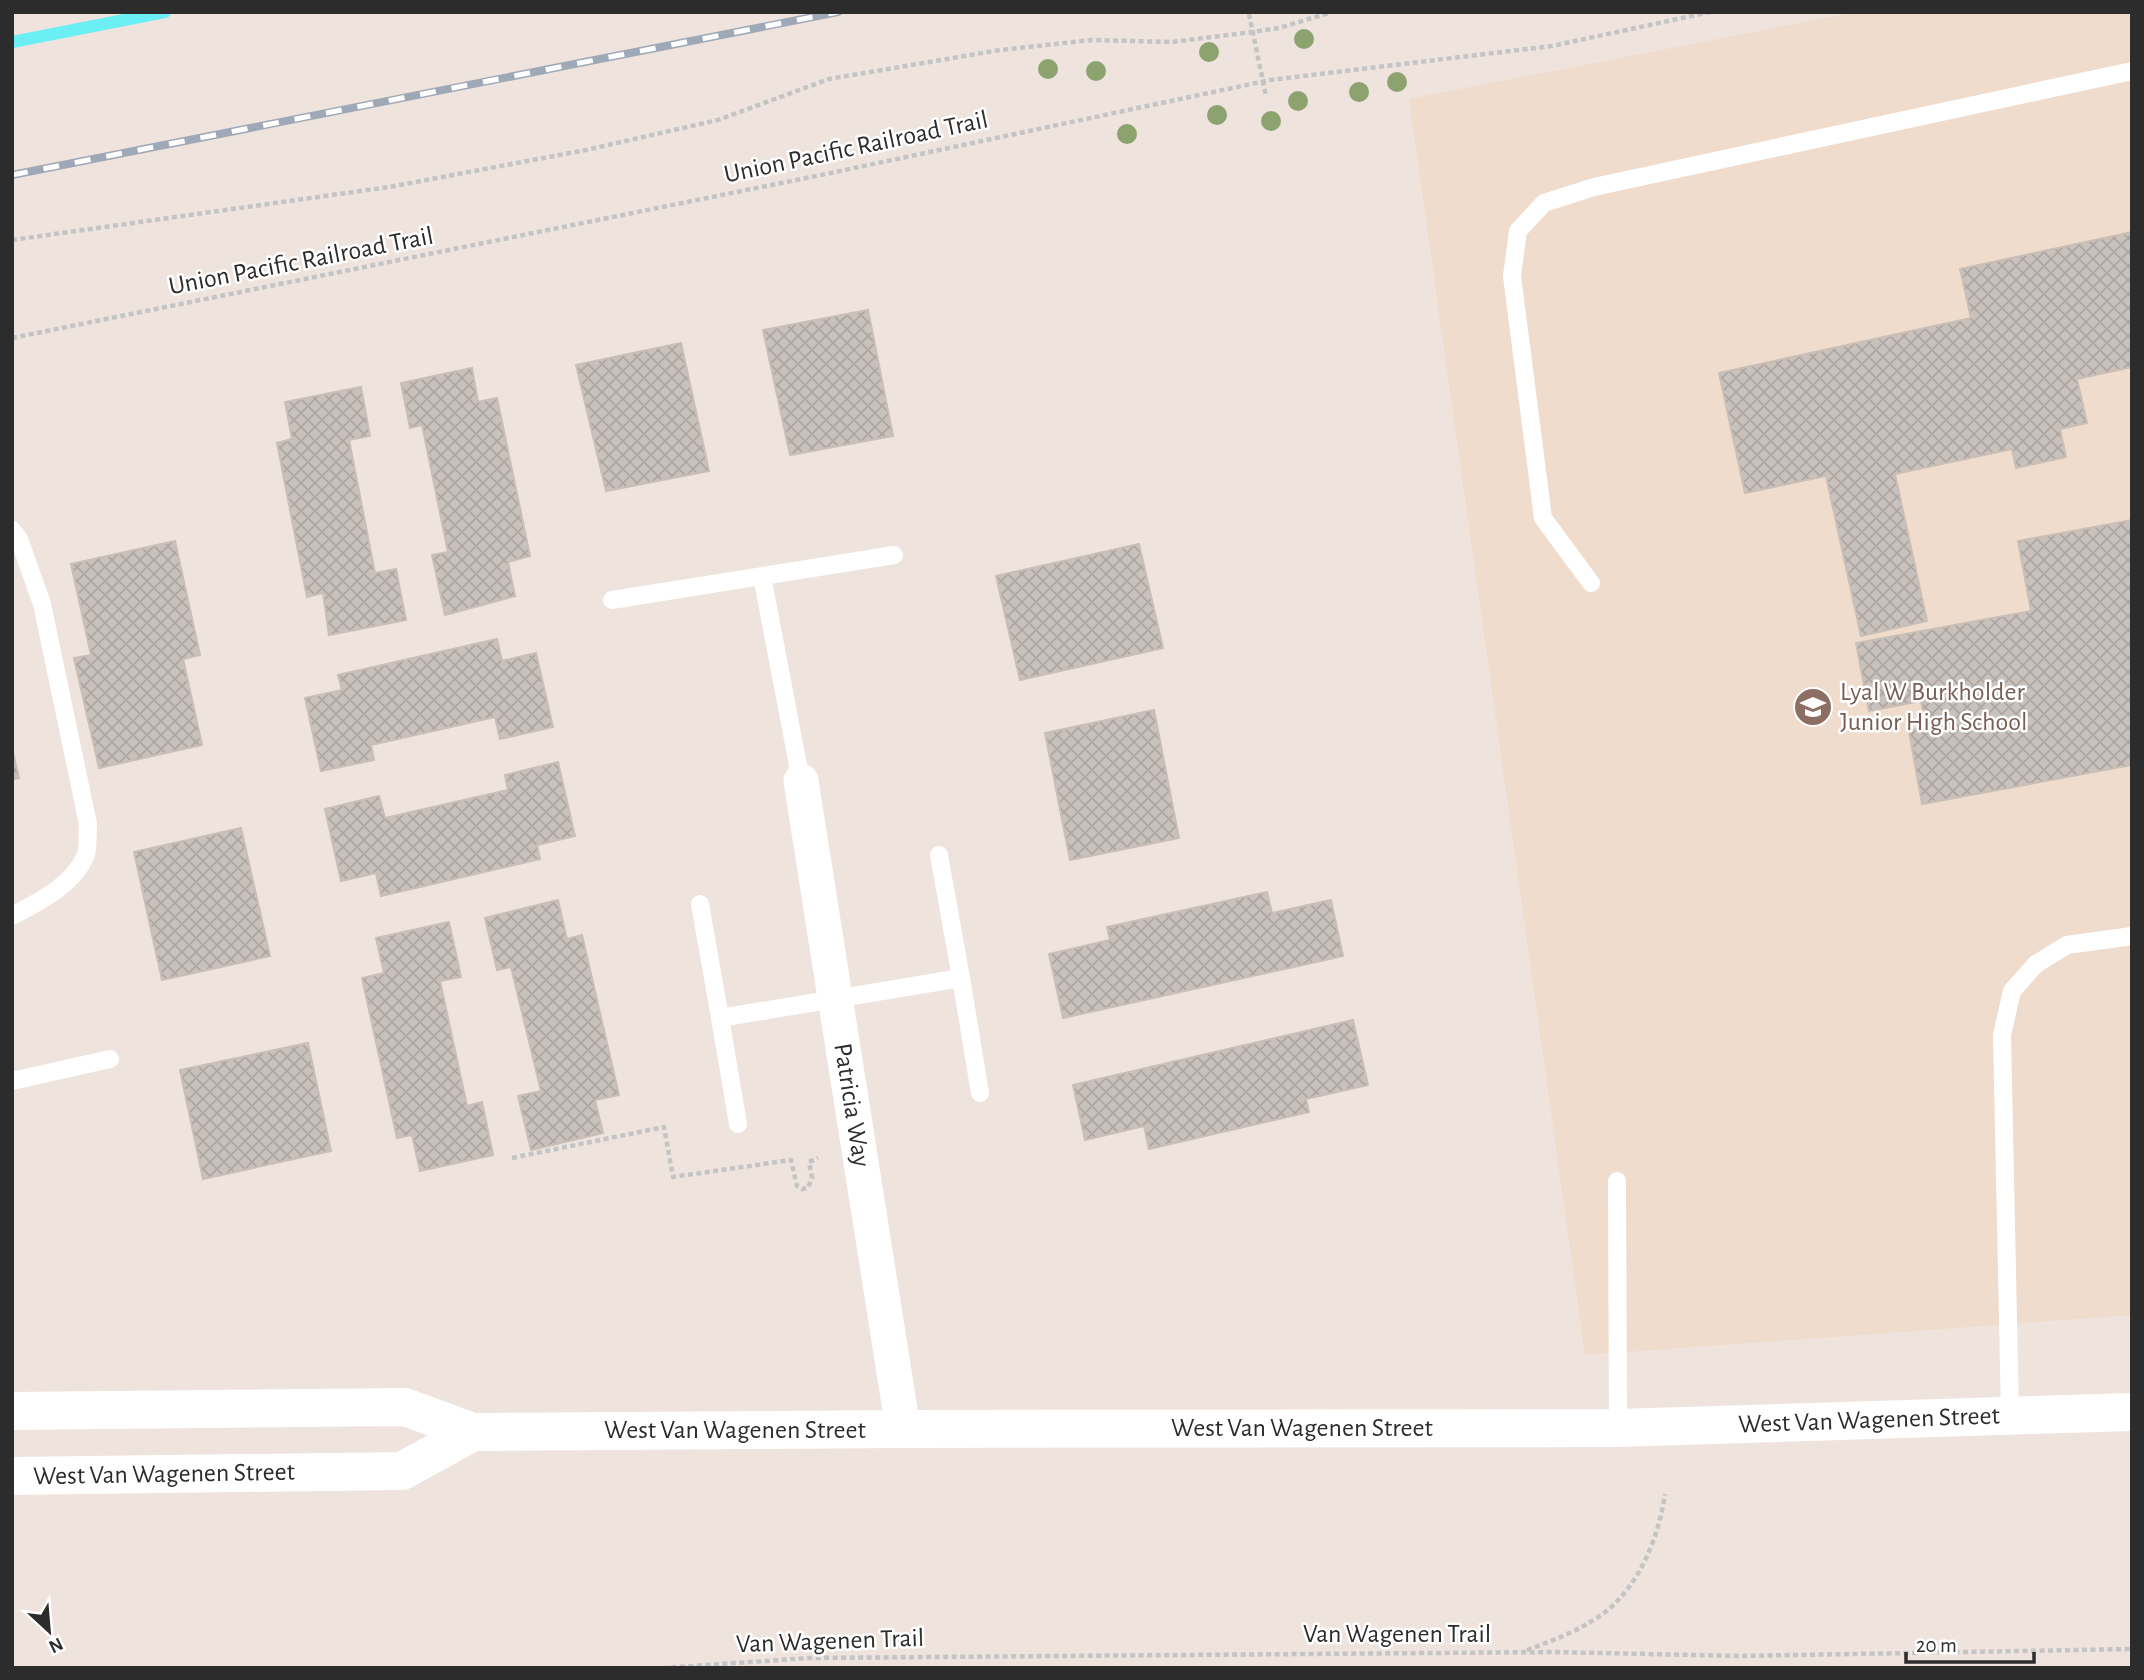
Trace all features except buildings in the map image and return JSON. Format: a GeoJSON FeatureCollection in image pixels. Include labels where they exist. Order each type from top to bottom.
{"type":"FeatureCollection","features":[{"type":"Feature","properties":{"kind":"main road","name":"West Van Wagenen Street"},"geometry":{"type":"LineString","coordinates":[[12,1411],[405,1407],[473,1432],[1618,1428],[2132,1412]]}},
{"type":"Feature","properties":{"kind":"main road","name":"West Van Wagenen Street"},"geometry":{"type":"LineString","coordinates":[[12,1476],[402,1471],[473,1432]]}},
{"type":"Feature","properties":{"kind":"street","name":"Patricia Way"},"geometry":{"type":"LineString","coordinates":[[801,781],[903,1429]]}},
{"type":"Feature","properties":{"kind":"lane"},"geometry":{"type":"LineString","coordinates":[[1591,583],[1543,517],[1512,276],[1518,231],[1544,203],[1594,187],[2132,71]]}},
{"type":"Feature","properties":{"kind":"lane"},"geometry":{"type":"LineString","coordinates":[[12,530],[19,539],[42,604],[88,824],[86,856],[70,877],[43,899],[12,916]]}},
{"type":"Feature","properties":{"kind":"lane"},"geometry":{"type":"LineString","coordinates":[[612,600],[894,555]]}},
{"type":"Feature","properties":{"kind":"lane"},"geometry":{"type":"LineString","coordinates":[[762,576],[801,781]]}},
{"type":"Feature","properties":{"kind":"lane"},"geometry":{"type":"LineString","coordinates":[[939,855],[979,1093]]}},
{"type":"Feature","properties":{"kind":"lane"},"geometry":{"type":"LineString","coordinates":[[699,904],[738,1124]]}},
{"type":"Feature","properties":{"kind":"lane"},"geometry":{"type":"LineString","coordinates":[[2010,1415],[2002,1035],[2012,991],[2036,964],[2067,945],[2132,936]]}},
{"type":"Feature","properties":{"kind":"lane"},"geometry":{"type":"LineString","coordinates":[[720,1018],[961,978]]}},
{"type":"Feature","properties":{"kind":"lane"},"geometry":{"type":"LineString","coordinates":[[12,1081],[110,1059]]}},
{"type":"Feature","properties":{"kind":"lane"},"geometry":{"type":"LineString","coordinates":[[1617,1181],[1618,1428]]}},
{"type":"Feature","properties":{"kind":"path"},"geometry":{"type":"LineString","coordinates":[[12,240],[389,187],[586,150],[718,120],[829,79],[974,55],[1092,40],[1172,42],[1252,32],[1279,28],[1332,12]]}},
{"type":"Feature","properties":{"kind":"path","name":"Union Pacific Railroad Trail"},"geometry":{"type":"LineString","coordinates":[[12,338],[813,177],[1262,81],[1552,46],[1710,12]]}},
{"type":"Feature","properties":{"kind":"path"},"geometry":{"type":"LineString","coordinates":[[1249,14],[1266,96]]}},
{"type":"Feature","properties":{"kind":"path"},"geometry":{"type":"LineString","coordinates":[[512,1158],[664,1128],[673,1177],[791,1160],[797,1186],[802,1189],[808,1188],[811,1183],[809,1162],[818,1158]]}},
{"type":"Feature","properties":{"kind":"path"},"geometry":{"type":"LineString","coordinates":[[1520,1652],[1563,1636],[1588,1623],[1609,1609],[1626,1591],[1650,1551],[1662,1517],[1665,1494]]}},
{"type":"Feature","properties":{"kind":"path","name":"Van Wagenen Trail"},"geometry":{"type":"LineString","coordinates":[[663,1668],[808,1658],[1520,1652],[1740,1656],[2132,1649]]}},
{"type":"Feature","properties":{"kind":"shaded area","name":"Lyal W Burkholder Junior High School"},"geometry":{"type":"Polygon","coordinates":[[[1857,12],[2132,12],[2132,1315],[1585,1355],[1409,99],[1857,12]]]}},
{"type":"Feature","properties":{"kind":"waterway"},"geometry":{"type":"LineString","coordinates":[[12,42],[165,12]]}},
{"type":"Feature","properties":{"kind":"railway"},"geometry":{"type":"LineString","coordinates":[[12,175],[838,12]]}},
{"type":"Feature","properties":{"kind":"place","name":"Lyal W Burkholder Junior High School"},"geometry":{"type":"Point","coordinates":[1813,707]}}]}
